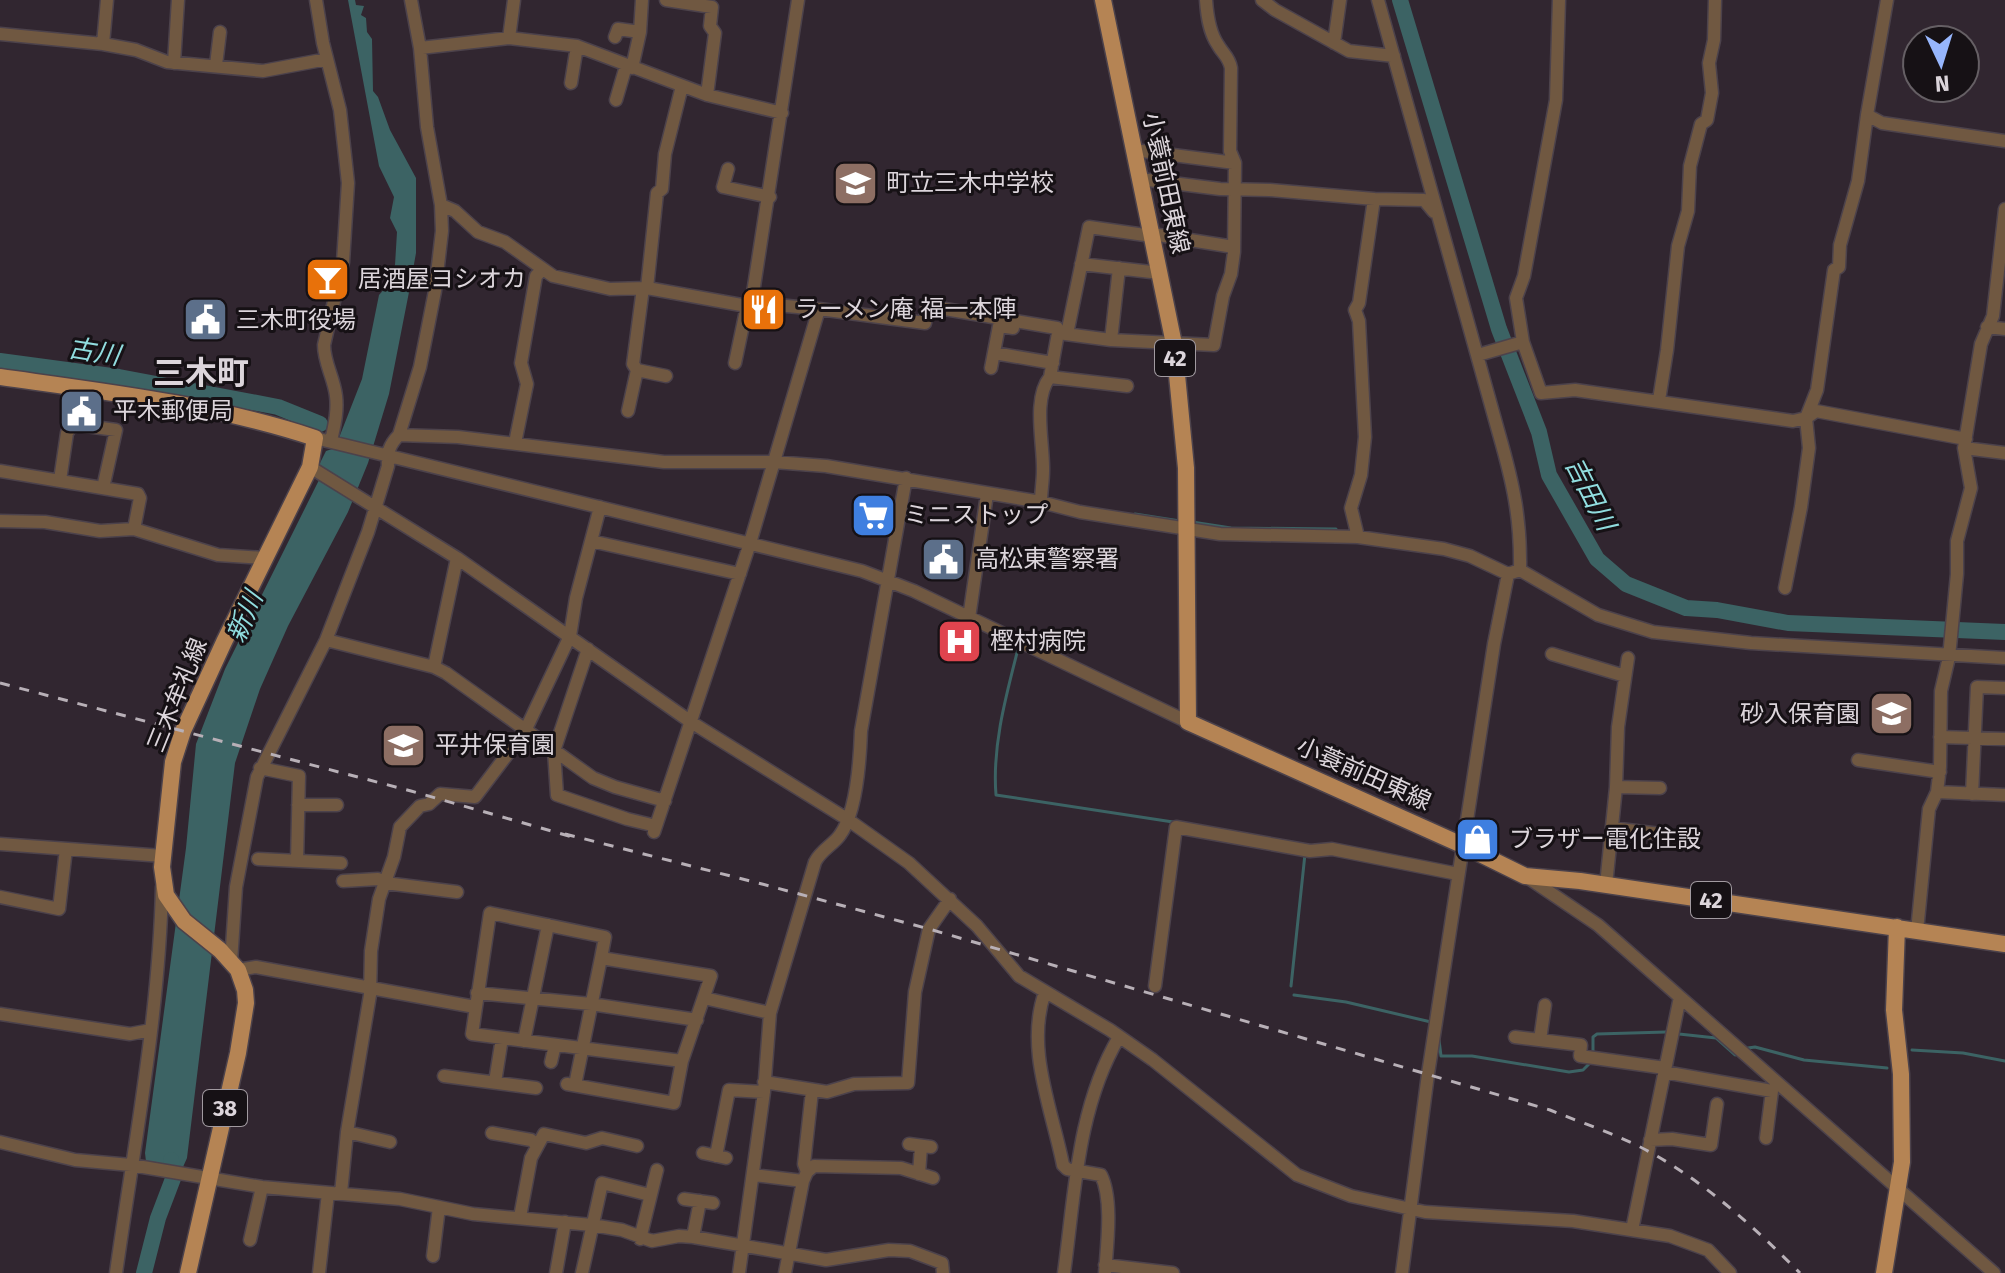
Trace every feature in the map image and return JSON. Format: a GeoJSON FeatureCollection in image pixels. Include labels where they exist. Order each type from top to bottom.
{"type":"FeatureCollection","features":[{"type":"Feature","properties":{"kind":"main road","name":"小蓑前田東線"},"geometry":{"type":"LineString","coordinates":[[1103,0],[1174,344],[1186,468],[1188,722],[1525,876],[1606,885],[2005,944]]}},
{"type":"Feature","properties":{"kind":"main road"},"geometry":{"type":"LineString","coordinates":[[0,377],[172,401],[243,416],[327,440]]}},
{"type":"Feature","properties":{"kind":"main road","name":"三木牟礼線"},"geometry":{"type":"LineString","coordinates":[[230,960],[176,911],[166,895],[162,879],[163,856],[173,762],[183,731],[264,558],[327,440]]}},
{"type":"Feature","properties":{"kind":"main road"},"geometry":{"type":"LineString","coordinates":[[1884,1273],[1899,1187],[1903,1116],[1894,1010],[1897,927]]}},
{"type":"Feature","properties":{"kind":"main road","name":"38"},"geometry":{"type":"LineString","coordinates":[[188,1273],[202,1177],[244,1025],[245,990],[230,960]]}},
{"type":"Feature","properties":{"kind":"street"},"geometry":{"type":"LineString","coordinates":[[103,44],[107,0]]}},
{"type":"Feature","properties":{"kind":"street"},"geometry":{"type":"LineString","coordinates":[[174,63],[178,0]]}},
{"type":"Feature","properties":{"kind":"street"},"geometry":{"type":"LineString","coordinates":[[316,0],[340,110],[348,183],[343,262],[324,345],[336,395],[336,420],[327,440],[862,571],[1188,722]]}},
{"type":"Feature","properties":{"kind":"street"},"geometry":{"type":"LineString","coordinates":[[411,0],[420,48],[427,127],[441,205],[442,231],[435,291],[420,367],[399,435],[391,443],[387,455],[388,466],[375,508],[326,640],[260,768],[236,887],[230,960],[475,1007]]}},
{"type":"Feature","properties":{"kind":"street"},"geometry":{"type":"LineString","coordinates":[[509,38],[514,0]]}},
{"type":"Feature","properties":{"kind":"street"},"geometry":{"type":"LineString","coordinates":[[616,100],[640,32],[642,0]]}},
{"type":"Feature","properties":{"kind":"street"},"geometry":{"type":"LineString","coordinates":[[666,0],[712,7],[710,26],[715,33],[707,95]]}},
{"type":"Feature","properties":{"kind":"street"},"geometry":{"type":"LineString","coordinates":[[735,363],[751,304],[770,197],[798,0]]}},
{"type":"Feature","properties":{"kind":"street"},"geometry":{"type":"LineString","coordinates":[[991,368],[999,326],[1111,340],[1214,345],[1223,296],[1231,274],[1235,163],[1230,151],[1229,59],[1210,29],[1206,0]]}},
{"type":"Feature","properties":{"kind":"street"},"geometry":{"type":"LineString","coordinates":[[1262,0],[1349,51],[1394,56]]}},
{"type":"Feature","properties":{"kind":"street"},"geometry":{"type":"LineString","coordinates":[[1334,43],[1340,0]]}},
{"type":"Feature","properties":{"kind":"street"},"geometry":{"type":"LineString","coordinates":[[1378,0],[1478,355],[1518,504],[1521,532],[1462,845],[1402,1273]]}},
{"type":"Feature","properties":{"kind":"street"},"geometry":{"type":"LineString","coordinates":[[1559,0],[1556,100],[1524,276],[1516,298],[1523,342],[1541,393],[1575,390],[1793,421],[1806,418],[1816,411],[2005,453]]}},
{"type":"Feature","properties":{"kind":"street"},"geometry":{"type":"LineString","coordinates":[[1659,400],[1678,246],[1688,211],[1690,166],[1701,124],[1707,120],[1712,93],[1709,63],[1714,40],[1715,0]]}},
{"type":"Feature","properties":{"kind":"street"},"geometry":{"type":"LineString","coordinates":[[1785,588],[1809,448],[1806,418],[1817,390],[1828,298],[1834,270],[1839,267],[1840,245],[1858,181],[1887,0]]}},
{"type":"Feature","properties":{"kind":"street"},"geometry":{"type":"LineString","coordinates":[[615,37],[618,29],[640,32]]}},
{"type":"Feature","properties":{"kind":"street"},"geometry":{"type":"LineString","coordinates":[[216,65],[220,32]]}},
{"type":"Feature","properties":{"kind":"street"},"geometry":{"type":"LineString","coordinates":[[0,34],[103,44],[136,50],[174,63],[263,71],[327,59]]}},
{"type":"Feature","properties":{"kind":"street"},"geometry":{"type":"LineString","coordinates":[[420,48],[509,38],[577,46],[707,95],[782,113]]}},
{"type":"Feature","properties":{"kind":"street"},"geometry":{"type":"LineString","coordinates":[[571,83],[577,46]]}},
{"type":"Feature","properties":{"kind":"street"},"geometry":{"type":"LineString","coordinates":[[666,376],[637,370],[633,364],[657,193],[662,189],[665,154],[682,86]]}},
{"type":"Feature","properties":{"kind":"street"},"geometry":{"type":"LineString","coordinates":[[1867,115],[1882,123],[2005,141]]}},
{"type":"Feature","properties":{"kind":"street"},"geometry":{"type":"LineString","coordinates":[[1134,150],[1235,163]]}},
{"type":"Feature","properties":{"kind":"street"},"geometry":{"type":"LineString","coordinates":[[728,169],[723,187],[770,197]]}},
{"type":"Feature","properties":{"kind":"street"},"geometry":{"type":"LineString","coordinates":[[1140,179],[1234,190],[1424,200],[1437,215]]}},
{"type":"Feature","properties":{"kind":"street"},"geometry":{"type":"LineString","coordinates":[[1358,537],[1351,508],[1361,475],[1365,437],[1359,321],[1355,310],[1359,303],[1374,199]]}},
{"type":"Feature","properties":{"kind":"street"},"geometry":{"type":"LineString","coordinates":[[441,205],[455,211],[478,232],[505,242],[553,276],[610,289],[645,288],[751,304],[819,309],[925,323],[927,306],[1057,328],[1060,334]]}},
{"type":"Feature","properties":{"kind":"street"},"geometry":{"type":"LineString","coordinates":[[1917,931],[1929,809],[1937,792],[1940,772],[1941,691],[1949,657],[1957,541],[1971,488],[1965,444],[1981,344],[1993,316],[2005,209]]}},
{"type":"Feature","properties":{"kind":"street"},"geometry":{"type":"LineString","coordinates":[[1041,502],[1040,421],[1045,383],[1050,377],[1089,227],[1234,247]]}},
{"type":"Feature","properties":{"kind":"street"},"geometry":{"type":"LineString","coordinates":[[1081,264],[1160,273]]}},
{"type":"Feature","properties":{"kind":"street"},"geometry":{"type":"LineString","coordinates":[[1111,340],[1119,268]]}},
{"type":"Feature","properties":{"kind":"street"},"geometry":{"type":"LineString","coordinates":[[515,443],[527,384],[521,363],[536,276],[543,269]]}},
{"type":"Feature","properties":{"kind":"street"},"geometry":{"type":"LineString","coordinates":[[588,649],[554,751],[557,795],[655,829],[750,543],[819,309]]}},
{"type":"Feature","properties":{"kind":"street"},"geometry":{"type":"LineString","coordinates":[[1987,327],[2005,329]]}},
{"type":"Feature","properties":{"kind":"street"},"geometry":{"type":"LineString","coordinates":[[1478,355],[1523,342]]}},
{"type":"Feature","properties":{"kind":"street"},"geometry":{"type":"LineString","coordinates":[[994,353],[1053,363]]}},
{"type":"Feature","properties":{"kind":"street"},"geometry":{"type":"LineString","coordinates":[[628,411],[637,370]]}},
{"type":"Feature","properties":{"kind":"street"},"geometry":{"type":"LineString","coordinates":[[1050,377],[1127,386]]}},
{"type":"Feature","properties":{"kind":"street"},"geometry":{"type":"LineString","coordinates":[[60,480],[67,433],[71,427],[79,425],[116,430],[103,488]]}},
{"type":"Feature","properties":{"kind":"street"},"geometry":{"type":"LineString","coordinates":[[399,435],[458,437],[664,462],[774,462],[826,466],[1188,529],[1264,537],[1358,537],[1444,549],[1470,556],[1514,572],[1598,615],[1653,632],[1728,642],[2005,658]]}},
{"type":"Feature","properties":{"kind":"street"},"geometry":{"type":"LineString","coordinates":[[313,469],[457,558],[691,722],[847,819],[909,863],[977,926],[1019,976],[1153,1060],[1297,1175],[1351,1196],[1425,1212],[1573,1221],[1692,1242],[1708,1250],[1730,1273]]}},
{"type":"Feature","properties":{"kind":"street"},"geometry":{"type":"LineString","coordinates":[[0,471],[138,494],[140,498],[134,529]]}},
{"type":"Feature","properties":{"kind":"street"},"geometry":{"type":"LineString","coordinates":[[739,1273],[754,1175],[770,1013],[815,862],[819,854],[840,835],[847,819],[860,766],[861,731],[906,478]]}},
{"type":"Feature","properties":{"kind":"street"},"geometry":{"type":"LineString","coordinates":[[969,618],[987,494]]}},
{"type":"Feature","properties":{"kind":"street"},"geometry":{"type":"LineString","coordinates":[[319,1273],[347,1132],[370,987],[379,899],[394,857],[400,827],[420,806],[429,804],[440,794],[475,797],[525,731],[570,636],[576,598],[600,507]]}},
{"type":"Feature","properties":{"kind":"street"},"geometry":{"type":"LineString","coordinates":[[0,521],[45,522],[100,531],[134,529],[218,555],[264,558]]}},
{"type":"Feature","properties":{"kind":"street"},"geometry":{"type":"LineString","coordinates":[[591,541],[740,574]]}},
{"type":"Feature","properties":{"kind":"street"},"geometry":{"type":"LineString","coordinates":[[434,667],[457,558]]}},
{"type":"Feature","properties":{"kind":"street"},"geometry":{"type":"LineString","coordinates":[[326,640],[434,667],[593,778],[665,801]]}},
{"type":"Feature","properties":{"kind":"street"},"geometry":{"type":"LineString","coordinates":[[1552,654],[1625,676]]}},
{"type":"Feature","properties":{"kind":"street"},"geometry":{"type":"LineString","coordinates":[[1606,885],[1616,787],[1618,727],[1628,658]]}},
{"type":"Feature","properties":{"kind":"street"},"geometry":{"type":"LineString","coordinates":[[1972,794],[1977,687],[2005,688]]}},
{"type":"Feature","properties":{"kind":"street"},"geometry":{"type":"LineString","coordinates":[[1940,737],[2005,739]]}},
{"type":"Feature","properties":{"kind":"street"},"geometry":{"type":"LineString","coordinates":[[1858,760],[1940,772]]}},
{"type":"Feature","properties":{"kind":"street"},"geometry":{"type":"LineString","coordinates":[[260,768],[299,776],[297,861]]}},
{"type":"Feature","properties":{"kind":"street"},"geometry":{"type":"LineString","coordinates":[[1616,787],[1660,788]]}},
{"type":"Feature","properties":{"kind":"street"},"geometry":{"type":"LineString","coordinates":[[1937,792],[2005,795]]}},
{"type":"Feature","properties":{"kind":"street"},"geometry":{"type":"LineString","coordinates":[[298,805],[337,805]]}},
{"type":"Feature","properties":{"kind":"street"},"geometry":{"type":"LineString","coordinates":[[1155,986],[1176,827],[1310,851],[1332,849],[1458,874]]}},
{"type":"Feature","properties":{"kind":"street"},"geometry":{"type":"LineString","coordinates":[[1612,828],[1660,834]]}},
{"type":"Feature","properties":{"kind":"street"},"geometry":{"type":"LineString","coordinates":[[0,844],[163,856]]}},
{"type":"Feature","properties":{"kind":"street"},"geometry":{"type":"LineString","coordinates":[[0,897],[59,909],[66,849]]}},
{"type":"Feature","properties":{"kind":"street"},"geometry":{"type":"LineString","coordinates":[[258,859],[341,863]]}},
{"type":"Feature","properties":{"kind":"street"},"geometry":{"type":"LineString","coordinates":[[1525,876],[1598,925],[1775,1086],[1899,1187],[1994,1273]]}},
{"type":"Feature","properties":{"kind":"street"},"geometry":{"type":"LineString","coordinates":[[116,1273],[151,1030],[162,879]]}},
{"type":"Feature","properties":{"kind":"street"},"geometry":{"type":"LineString","coordinates":[[343,881],[378,879],[385,883],[457,892]]}},
{"type":"Feature","properties":{"kind":"street"},"geometry":{"type":"LineString","coordinates":[[715,1156],[729,1090],[764,1087],[827,1092],[854,1084],[908,1083],[915,992],[929,929],[950,899]]}},
{"type":"Feature","properties":{"kind":"street"},"geometry":{"type":"LineString","coordinates":[[601,958],[711,976],[682,1061],[674,1103],[571,1085],[582,1048],[605,937],[490,913],[472,1034],[555,1045],[582,1048],[682,1061]]}},
{"type":"Feature","properties":{"kind":"street"},"geometry":{"type":"LineString","coordinates":[[524,1041],[548,925]]}},
{"type":"Feature","properties":{"kind":"street"},"geometry":{"type":"LineString","coordinates":[[1045,992],[1039,1011],[1040,1064],[1063,1165],[1067,1169],[1101,1175],[1105,1183],[1108,1197],[1105,1269],[1173,1273]]}},
{"type":"Feature","properties":{"kind":"street"},"geometry":{"type":"LineString","coordinates":[[477,993],[591,1004],[697,1020]]}},
{"type":"Feature","properties":{"kind":"street"},"geometry":{"type":"LineString","coordinates":[[1632,1230],[1680,997]]}},
{"type":"Feature","properties":{"kind":"street"},"geometry":{"type":"LineString","coordinates":[[704,998],[770,1013]]}},
{"type":"Feature","properties":{"kind":"street"},"geometry":{"type":"LineString","coordinates":[[1540,1040],[1545,1005]]}},
{"type":"Feature","properties":{"kind":"street"},"geometry":{"type":"LineString","coordinates":[[0,1014],[130,1034],[151,1030]]}},
{"type":"Feature","properties":{"kind":"street"},"geometry":{"type":"LineString","coordinates":[[1064,1273],[1088,1110],[1106,1060],[1119,1037]]}},
{"type":"Feature","properties":{"kind":"street"},"geometry":{"type":"LineString","coordinates":[[1515,1037],[1581,1045],[1580,1056],[1775,1086]]}},
{"type":"Feature","properties":{"kind":"street"},"geometry":{"type":"LineString","coordinates":[[495,1082],[502,1038]]}},
{"type":"Feature","properties":{"kind":"street"},"geometry":{"type":"LineString","coordinates":[[551,1062],[555,1045]]}},
{"type":"Feature","properties":{"kind":"street"},"geometry":{"type":"LineString","coordinates":[[444,1076],[536,1088]]}},
{"type":"Feature","properties":{"kind":"street"},"geometry":{"type":"LineString","coordinates":[[1766,1138],[1775,1086]]}},
{"type":"Feature","properties":{"kind":"street"},"geometry":{"type":"LineString","coordinates":[[785,1273],[805,1177],[812,1091]]}},
{"type":"Feature","properties":{"kind":"street"},"geometry":{"type":"LineString","coordinates":[[1650,1140],[1672,1139],[1711,1145],[1717,1104]]}},
{"type":"Feature","properties":{"kind":"street"},"geometry":{"type":"LineString","coordinates":[[520,1217],[531,1158],[546,1120]]}},
{"type":"Feature","properties":{"kind":"street"},"geometry":{"type":"LineString","coordinates":[[347,1132],[390,1142]]}},
{"type":"Feature","properties":{"kind":"street"},"geometry":{"type":"LineString","coordinates":[[492,1133],[585,1147],[602,1138],[637,1146]]}},
{"type":"Feature","properties":{"kind":"street"},"geometry":{"type":"LineString","coordinates":[[0,1142],[75,1160],[131,1165],[262,1187],[400,1199],[473,1214],[592,1225],[622,1230],[652,1241],[693,1237],[826,1260],[865,1252],[910,1251],[942,1263],[943,1273]]}},
{"type":"Feature","properties":{"kind":"street"},"geometry":{"type":"LineString","coordinates":[[919,1174],[920,1146]]}},
{"type":"Feature","properties":{"kind":"street"},"geometry":{"type":"LineString","coordinates":[[805,1177],[814,1166],[901,1168],[933,1178]]}},
{"type":"Feature","properties":{"kind":"street"},"geometry":{"type":"LineString","coordinates":[[640,1239],[657,1170]]}},
{"type":"Feature","properties":{"kind":"street"},"geometry":{"type":"LineString","coordinates":[[754,1175],[805,1177]]}},
{"type":"Feature","properties":{"kind":"street"},"geometry":{"type":"LineString","coordinates":[[582,1273],[602,1183],[650,1195]]}},
{"type":"Feature","properties":{"kind":"street"},"geometry":{"type":"LineString","coordinates":[[250,1240],[262,1187]]}},
{"type":"Feature","properties":{"kind":"street"},"geometry":{"type":"LineString","coordinates":[[684,1199],[713,1203]]}},
{"type":"Feature","properties":{"kind":"street"},"geometry":{"type":"LineString","coordinates":[[693,1237],[700,1201]]}},
{"type":"Feature","properties":{"kind":"street"},"geometry":{"type":"LineString","coordinates":[[433,1256],[439,1207]]}},
{"type":"Feature","properties":{"kind":"street"},"geometry":{"type":"LineString","coordinates":[[556,1273],[565,1222]]}},
{"type":"Feature","properties":{"kind":"shaded area"},"geometry":{"type":"Polygon","coordinates":[[[348,0],[355,0],[356,5],[364,6],[361,15],[366,18],[367,32],[372,39],[373,91],[416,178],[416,253],[389,394],[368,463],[348,512],[288,626],[260,689],[235,763],[187,1158],[179,1176],[147,1170],[145,1153],[186,848],[196,744],[225,669],[319,480],[315,473],[326,451],[335,448],[362,379],[379,295],[386,287],[395,265],[397,232],[390,218],[394,197],[379,166],[348,0]]]}},
{"type":"Feature","properties":{"kind":"waterway","name":"吉田川"},"geometry":{"type":"LineString","coordinates":[[1400,0],[1499,329],[1539,432],[1549,475],[1597,559],[1626,584],[1686,608],[1717,610],[1788,623],[2005,632]]}},
{"type":"Feature","properties":{"kind":"waterway","name":"古川"},"geometry":{"type":"LineString","coordinates":[[0,361],[119,377],[278,407],[320,424]]}},
{"type":"Feature","properties":{"kind":"waterway"},"geometry":{"type":"LineString","coordinates":[[1135,514],[1180,521]]}},
{"type":"Feature","properties":{"kind":"waterway"},"geometry":{"type":"LineString","coordinates":[[1192,522],[1231,528],[1336,529]]}},
{"type":"Feature","properties":{"kind":"waterway"},"geometry":{"type":"LineString","coordinates":[[1018,649],[998,740],[996,795],[1173,822]]}},
{"type":"Feature","properties":{"kind":"waterway"},"geometry":{"type":"LineString","coordinates":[[1291,986],[1305,854]]}},
{"type":"Feature","properties":{"kind":"waterway"},"geometry":{"type":"LineString","coordinates":[[1294,995],[1346,1002],[1431,1022]]}},
{"type":"Feature","properties":{"kind":"waterway"},"geometry":{"type":"LineString","coordinates":[[1593,1051],[1593,1037],[1597,1034],[1666,1032]]}},
{"type":"Feature","properties":{"kind":"waterway"},"geometry":{"type":"LineString","coordinates":[[1679,1034],[1716,1038],[1735,1055]]}},
{"type":"Feature","properties":{"kind":"waterway"},"geometry":{"type":"LineString","coordinates":[[1439,1040],[1441,1056],[1472,1056],[1569,1072],[1583,1070],[1590,1063]]}},
{"type":"Feature","properties":{"kind":"waterway"},"geometry":{"type":"LineString","coordinates":[[1748,1048],[1755,1047],[1804,1060],[1887,1068]]}},
{"type":"Feature","properties":{"kind":"waterway"},"geometry":{"type":"LineString","coordinates":[[1912,1050],[1963,1053],[2005,1061]]}},
{"type":"Feature","properties":{"kind":"waterway","name":"新川"},"geometry":{"type":"LineString","coordinates":[[144,1273],[158,1218],[174,1176],[171,1160]]}},
{"type":"Feature","properties":{"kind":"railway"},"geometry":{"type":"LineString","coordinates":[[0,683],[411,791],[576,838]]}},
{"type":"Feature","properties":{"kind":"railway"},"geometry":{"type":"LineString","coordinates":[[565,834],[929,929],[1550,1110],[1623,1139],[1667,1162],[1728,1206],[1800,1273]]}},
{"type":"Feature","properties":{"kind":"place","name":"町立三木中学校"},"geometry":{"type":"Point","coordinates":[855,183]}},
{"type":"Feature","properties":{"kind":"place","name":"居酒屋ヨシオカ"},"geometry":{"type":"Point","coordinates":[327,279]}},
{"type":"Feature","properties":{"kind":"place","name":"ラーメン庵 福一本陣"},"geometry":{"type":"Point","coordinates":[764,309]}},
{"type":"Feature","properties":{"kind":"place","name":"三木町役場"},"geometry":{"type":"Point","coordinates":[205,320]}},
{"type":"Feature","properties":{"kind":"place","name":"平木郵便局"},"geometry":{"type":"Point","coordinates":[82,411]}},
{"type":"Feature","properties":{"kind":"place","name":"ミニストップ"},"geometry":{"type":"Point","coordinates":[873,515]}},
{"type":"Feature","properties":{"kind":"place","name":"高松東警察署"},"geometry":{"type":"Point","coordinates":[944,559]}},
{"type":"Feature","properties":{"kind":"place","name":"樫村病院"},"geometry":{"type":"Point","coordinates":[959,641]}},
{"type":"Feature","properties":{"kind":"place","name":"砂入保育園"},"geometry":{"type":"Point","coordinates":[1891,714]}},
{"type":"Feature","properties":{"kind":"place","name":"平井保育園"},"geometry":{"type":"Point","coordinates":[404,745]}},
{"type":"Feature","properties":{"kind":"place","name":"ブラザー電化住設"},"geometry":{"type":"Point","coordinates":[1478,839]}},
{"type":"Feature","properties":{"kind":"district","name":"三木町"},"geometry":{"type":"Point","coordinates":[201,373]}}]}
